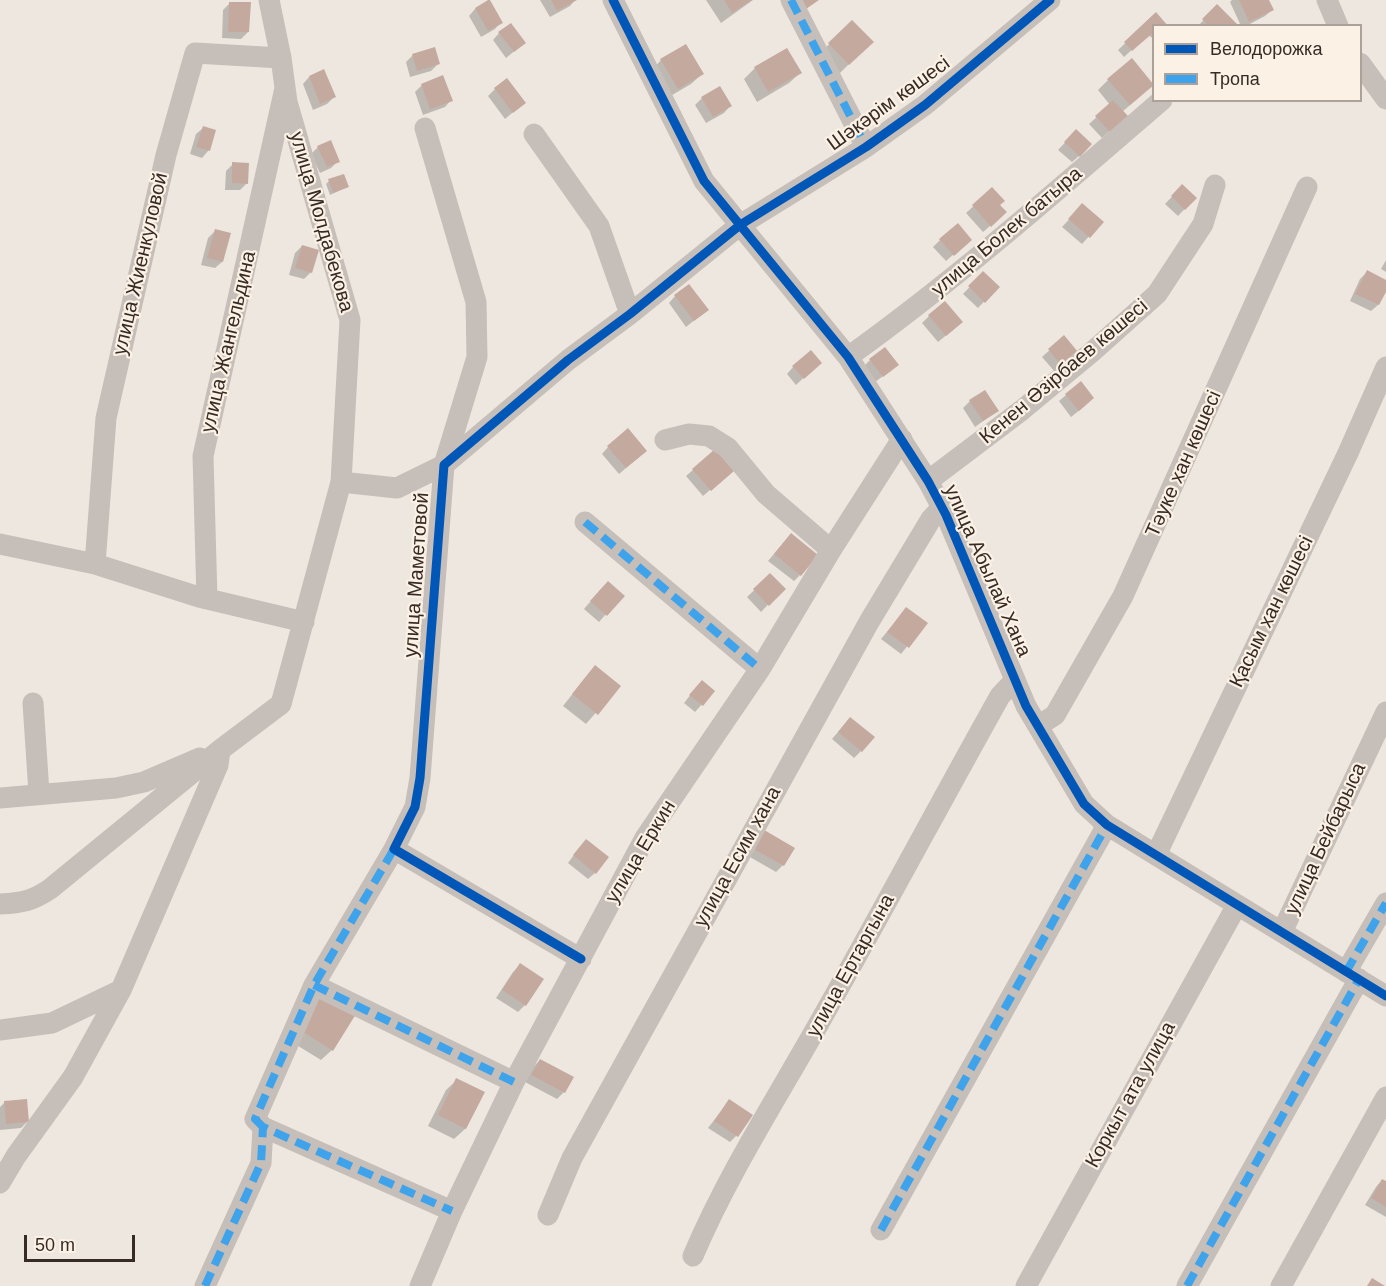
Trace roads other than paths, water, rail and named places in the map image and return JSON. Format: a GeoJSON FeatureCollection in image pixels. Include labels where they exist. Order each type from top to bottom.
{"type":"FeatureCollection","features":[{"type":"Feature","properties":{"kind":"street","name":"улица Молдабекова"},"geometry":{"type":"LineString","coordinates":[[220,750],[281,704],[341,482],[350,320],[287,102],[281,58],[268,0]]}},
{"type":"Feature","properties":{"kind":"street","name":"улица Абылай Хана"},"geometry":{"type":"LineString","coordinates":[[613,0],[701,175],[712,192],[848,357],[928,481],[942,507],[1026,706],[1084,804],[1107,825],[1386,996]]}},
{"type":"Feature","properties":{"kind":"street"},"geometry":{"type":"LineString","coordinates":[[791,0],[866,147]]}},
{"type":"Feature","properties":{"kind":"street","name":"Шәкәрім көшесі"},"geometry":{"type":"LineString","coordinates":[[740,225],[866,147],[925,105],[1050,0]]}},
{"type":"Feature","properties":{"kind":"street"},"geometry":{"type":"LineString","coordinates":[[1327,0],[1337,24]]}},
{"type":"Feature","properties":{"kind":"street","name":"улица Жиенкуловой"},"geometry":{"type":"LineString","coordinates":[[95,564],[106,418],[166,155],[195,53],[281,58]]}},
{"type":"Feature","properties":{"kind":"street"},"geometry":{"type":"LineString","coordinates":[[1362,66],[1386,99]]}},
{"type":"Feature","properties":{"kind":"street","name":"улица Жангельдина"},"geometry":{"type":"LineString","coordinates":[[207,599],[203,456],[285,88]]}},
{"type":"Feature","properties":{"kind":"street","name":"улица Болек батыра"},"geometry":{"type":"LineString","coordinates":[[848,357],[909,313],[997,243],[1160,102]]}},
{"type":"Feature","properties":{"kind":"street","name":"улица Маметовой"},"geometry":{"type":"LineString","coordinates":[[263,1127],[255,1119],[314,985],[394,849],[415,807],[420,778],[444,465],[477,357],[476,302],[424,128]]}},
{"type":"Feature","properties":{"kind":"street"},"geometry":{"type":"LineString","coordinates":[[534,134],[599,226],[630,314]]}},
{"type":"Feature","properties":{"kind":"street","name":"Кенен Әзірбаев көшесі"},"geometry":{"type":"LineString","coordinates":[[928,481],[1022,410],[1157,294],[1203,224],[1215,185]]}},
{"type":"Feature","properties":{"kind":"street","name":"Тәуке хан көшесі"},"geometry":{"type":"LineString","coordinates":[[1038,726],[1055,714],[1124,596],[1307,187]]}},
{"type":"Feature","properties":{"kind":"street"},"geometry":{"type":"LineString","coordinates":[[341,482],[397,488],[444,465],[568,360],[630,314],[740,225]]}},
{"type":"Feature","properties":{"kind":"street","name":"Қасым хан көшесі"},"geometry":{"type":"LineString","coordinates":[[1156,855],[1348,453],[1386,367]]}},
{"type":"Feature","properties":{"kind":"street"},"geometry":{"type":"LineString","coordinates":[[665,440],[688,434],[709,436],[728,448],[766,494],[831,550]]}},
{"type":"Feature","properties":{"kind":"street","name":"улица Еркин"},"geometry":{"type":"LineString","coordinates":[[420,1286],[452,1211],[514,1082],[645,838],[760,669],[831,550],[902,439]]}},
{"type":"Feature","properties":{"kind":"street","name":"улица Есим хана"},"geometry":{"type":"LineString","coordinates":[[548,1215],[572,1158],[787,768],[869,622],[931,519],[942,507]]}},
{"type":"Feature","properties":{"kind":"street"},"geometry":{"type":"LineString","coordinates":[[585,522],[760,669]]}},
{"type":"Feature","properties":{"kind":"street"},"geometry":{"type":"LineString","coordinates":[[0,544],[95,564],[207,599],[304,622]]}},
{"type":"Feature","properties":{"kind":"street","name":"улица Ертаргына"},"geometry":{"type":"LineString","coordinates":[[693,1256],[744,1157],[918,842],[1000,696],[1015,680]]}},
{"type":"Feature","properties":{"kind":"street"},"geometry":{"type":"LineString","coordinates":[[33,703],[39,793]]}},
{"type":"Feature","properties":{"kind":"street","name":"улица Бейбарыса"},"geometry":{"type":"LineString","coordinates":[[1282,932],[1386,712]]}},
{"type":"Feature","properties":{"kind":"street"},"geometry":{"type":"LineString","coordinates":[[0,798],[116,788],[135,784],[220,750]]}},
{"type":"Feature","properties":{"kind":"street"},"geometry":{"type":"LineString","coordinates":[[0,904],[33,900],[50,890],[220,750]]}},
{"type":"Feature","properties":{"kind":"street"},"geometry":{"type":"LineString","coordinates":[[0,1183],[16,1156],[73,1077],[122,990],[218,765],[220,750]]}},
{"type":"Feature","properties":{"kind":"street"},"geometry":{"type":"LineString","coordinates":[[880,1230],[1107,825]]}},
{"type":"Feature","properties":{"kind":"street"},"geometry":{"type":"LineString","coordinates":[[394,849],[581,959]]}},
{"type":"Feature","properties":{"kind":"street"},"geometry":{"type":"LineString","coordinates":[[1187,1286],[1352,976],[1386,903]]}},
{"type":"Feature","properties":{"kind":"street","name":"Коркыт ата улица"},"geometry":{"type":"LineString","coordinates":[[1026,1286],[1238,905]]}},
{"type":"Feature","properties":{"kind":"street"},"geometry":{"type":"LineString","coordinates":[[314,985],[514,1082]]}},
{"type":"Feature","properties":{"kind":"street"},"geometry":{"type":"LineString","coordinates":[[0,1030],[52,1023],[122,990]]}},
{"type":"Feature","properties":{"kind":"street"},"geometry":{"type":"LineString","coordinates":[[1281,1286],[1386,1097]]}},
{"type":"Feature","properties":{"kind":"street"},"geometry":{"type":"LineString","coordinates":[[205,1286],[261,1162],[263,1127],[452,1211]]}}]}
